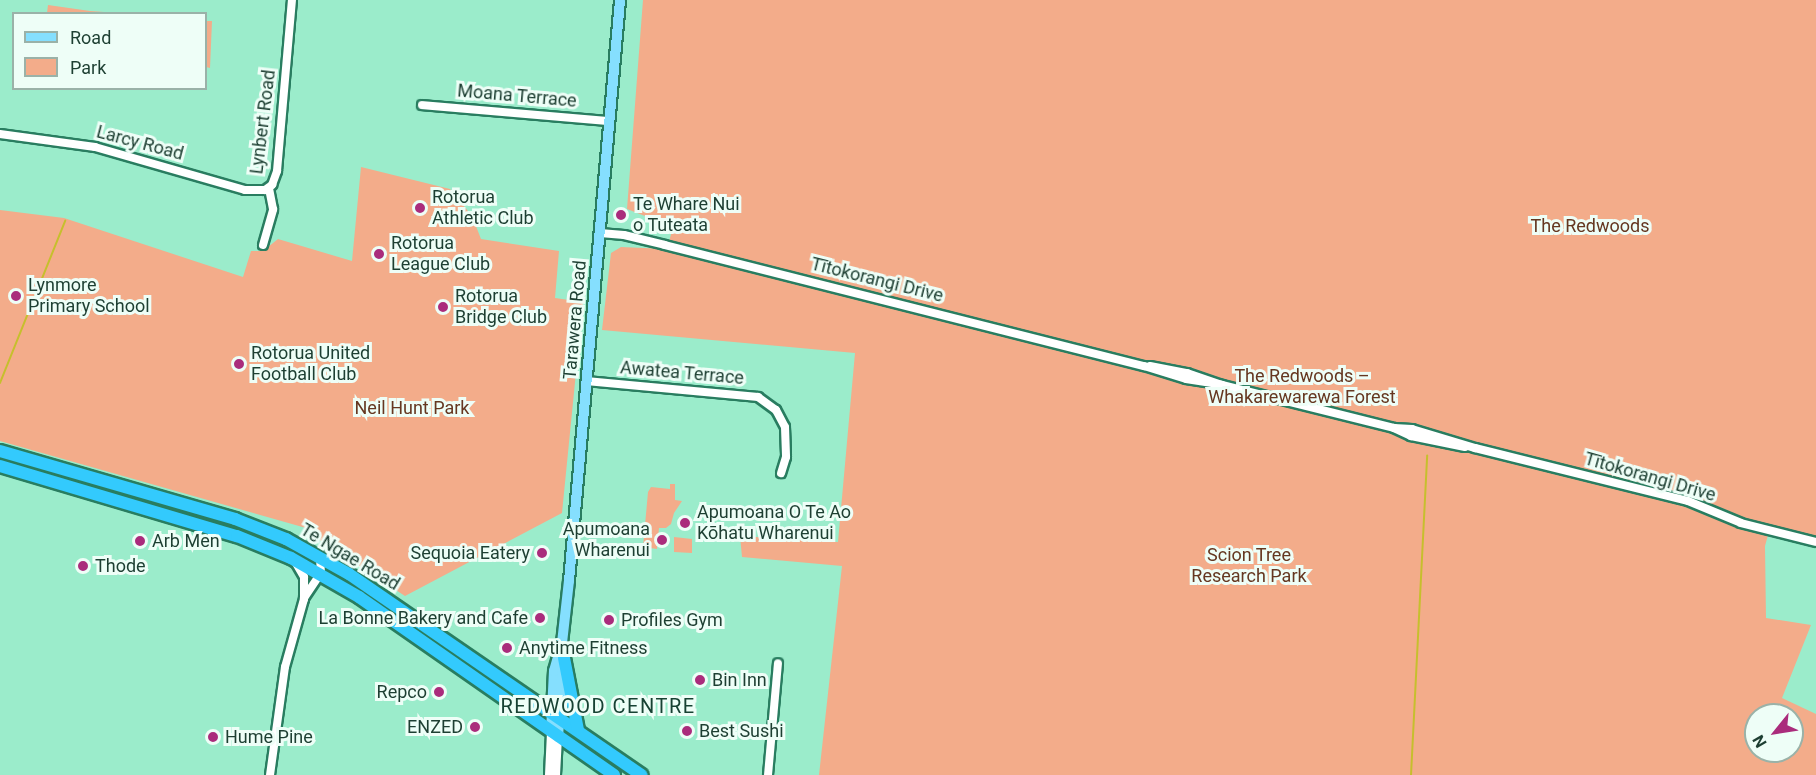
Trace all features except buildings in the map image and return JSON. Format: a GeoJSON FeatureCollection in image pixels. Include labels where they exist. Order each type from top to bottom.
{"type":"FeatureCollection","features":[{"type":"Feature","properties":{"kind":"highway","name":"Te Ngae Road"},"geometry":{"type":"LineString","coordinates":[[0,452],[235,519],[286,539],[319,556],[642,775]]}},
{"type":"Feature","properties":{"kind":"highway","name":"Te Ngae Road"},"geometry":{"type":"LineString","coordinates":[[0,466],[237,536],[291,558],[614,775]]}},
{"type":"Feature","properties":{"kind":"highway"},"geometry":{"type":"LineString","coordinates":[[564,658],[578,730]]}},
{"type":"Feature","properties":{"kind":"main road","name":"Tarawera Road"},"geometry":{"type":"LineString","coordinates":[[555,715],[554,671],[562,643],[620,0]]}},
{"type":"Feature","properties":{"kind":"main road","name":"Tarawera Road"},"geometry":{"type":"LineString","coordinates":[[555,715],[564,658],[562,643]]}},
{"type":"Feature","properties":{"kind":"main road"},"geometry":{"type":"LineString","coordinates":[[554,734],[555,715]]}},
{"type":"Feature","properties":{"kind":"street","name":"Lynbert Road"},"geometry":{"type":"LineString","coordinates":[[263,245],[273,209],[269,188],[277,171],[292,0]]}},
{"type":"Feature","properties":{"kind":"street","name":"Moana Terrace"},"geometry":{"type":"LineString","coordinates":[[422,105],[609,121]]}},
{"type":"Feature","properties":{"kind":"street","name":"Larcy Road"},"geometry":{"type":"LineString","coordinates":[[0,134],[95,147],[250,191],[261,192],[269,188]]}},
{"type":"Feature","properties":{"kind":"street","name":"Tītokorangi Drive"},"geometry":{"type":"LineString","coordinates":[[600,233],[624,235],[1144,366],[1187,373],[1222,385],[1394,428],[1412,436],[1454,447],[1474,448],[1688,501],[1741,523],[1816,542]]}},
{"type":"Feature","properties":{"kind":"street","name":"Awatea Terrace"},"geometry":{"type":"LineString","coordinates":[[586,381],[758,397],[776,410],[785,428],[786,457],[781,473]]}},
{"type":"Feature","properties":{"kind":"street"},"geometry":{"type":"LineString","coordinates":[[304,599],[323,578],[319,556]]}},
{"type":"Feature","properties":{"kind":"street"},"geometry":{"type":"LineString","coordinates":[[270,775],[285,667],[304,599],[304,577],[291,558]]}},
{"type":"Feature","properties":{"kind":"street"},"geometry":{"type":"LineString","coordinates":[[768,775],[778,663]]}},
{"type":"Feature","properties":{"kind":"street"},"geometry":{"type":"LineString","coordinates":[[549,775],[554,734]]}},
{"type":"Feature","properties":{"kind":"street"},"geometry":{"type":"LineString","coordinates":[[554,734],[556,775]]}},
{"type":"Feature","properties":{"kind":"green space","name":"The Redwoods – Whakarewarewa Forest"},"geometry":{"type":"Polygon","coordinates":[[[643,0],[1816,0],[1816,548],[1768,535],[1765,546],[1766,618],[1811,625],[1782,698],[1793,703],[1744,703],[1744,763],[1804,763],[1804,708],[1816,714],[1816,775],[819,775],[842,566],[742,557],[740,536],[838,542],[855,353],[602,330],[611,253],[621,247],[667,249],[673,227],[627,209],[643,0]]]}},
{"type":"Feature","properties":{"kind":"green space"},"geometry":{"type":"Polygon","coordinates":[[[48,5],[104,12],[47,12],[48,5]]]}},
{"type":"Feature","properties":{"kind":"green space"},"geometry":{"type":"Polygon","coordinates":[[[207,21],[212,21],[210,68],[207,67],[207,21]]]}},
{"type":"Feature","properties":{"kind":"green space","name":"Neil Hunt Park"},"geometry":{"type":"Polygon","coordinates":[[[361,167],[450,189],[472,216],[481,239],[559,251],[555,298],[583,302],[562,513],[405,596],[321,541],[306,528],[0,441],[0,210],[64,218],[243,277],[251,251],[263,251],[278,239],[352,261],[361,167]]]}},
{"type":"Feature","properties":{"kind":"green space"},"geometry":{"type":"Polygon","coordinates":[[[670,484],[675,484],[675,500],[682,501],[674,513],[671,524],[666,528],[659,528],[657,549],[643,547],[648,492],[651,487],[670,489],[670,484]]]}},
{"type":"Feature","properties":{"kind":"green space"},"geometry":{"type":"Polygon","coordinates":[[[674,537],[692,539],[692,553],[674,552],[674,537]]]}},
{"type":"Feature","properties":{"kind":"waterway"},"geometry":{"type":"LineString","coordinates":[[0,383],[65,221]]}},
{"type":"Feature","properties":{"kind":"waterway"},"geometry":{"type":"LineString","coordinates":[[1411,775],[1427,455]]}},
{"type":"Feature","properties":{"kind":"place","name":"Rotorua Athletic Club"},"geometry":{"type":"Point","coordinates":[420,208]}},
{"type":"Feature","properties":{"kind":"place","name":"Te Whare Nui o Tuteata"},"geometry":{"type":"Point","coordinates":[621,215]}},
{"type":"Feature","properties":{"kind":"place","name":"Rotorua League Club"},"geometry":{"type":"Point","coordinates":[379,254]}},
{"type":"Feature","properties":{"kind":"place","name":"Lynmore Primary School"},"geometry":{"type":"Point","coordinates":[16,296]}},
{"type":"Feature","properties":{"kind":"place","name":"Rotorua Bridge Club"},"geometry":{"type":"Point","coordinates":[443,307]}},
{"type":"Feature","properties":{"kind":"place","name":"Rotorua United Football Club"},"geometry":{"type":"Point","coordinates":[239,364]}},
{"type":"Feature","properties":{"kind":"place","name":"Apumoana O Te Ao Kōhatu Wharenui"},"geometry":{"type":"Point","coordinates":[685,523]}},
{"type":"Feature","properties":{"kind":"place","name":"Apumoana Wharenui"},"geometry":{"type":"Point","coordinates":[662,540]}},
{"type":"Feature","properties":{"kind":"place","name":"Arb Men"},"geometry":{"type":"Point","coordinates":[140,541]}},
{"type":"Feature","properties":{"kind":"place","name":"Sequoia Eatery"},"geometry":{"type":"Point","coordinates":[542,553]}},
{"type":"Feature","properties":{"kind":"place","name":"Thode"},"geometry":{"type":"Point","coordinates":[83,566]}},
{"type":"Feature","properties":{"kind":"place","name":"La Bonne Bakery and Cafe"},"geometry":{"type":"Point","coordinates":[540,618]}},
{"type":"Feature","properties":{"kind":"place","name":"Profiles Gym"},"geometry":{"type":"Point","coordinates":[609,620]}},
{"type":"Feature","properties":{"kind":"place","name":"Anytime Fitness"},"geometry":{"type":"Point","coordinates":[507,648]}},
{"type":"Feature","properties":{"kind":"place","name":"Bin Inn"},"geometry":{"type":"Point","coordinates":[700,680]}},
{"type":"Feature","properties":{"kind":"place","name":"Repco"},"geometry":{"type":"Point","coordinates":[439,692]}},
{"type":"Feature","properties":{"kind":"place","name":"ENZED"},"geometry":{"type":"Point","coordinates":[475,727]}},
{"type":"Feature","properties":{"kind":"place","name":"Best Sushi"},"geometry":{"type":"Point","coordinates":[687,731]}},
{"type":"Feature","properties":{"kind":"place","name":"Hume Pine"},"geometry":{"type":"Point","coordinates":[213,737]}},
{"type":"Feature","properties":{"kind":"district","name":"REDWOOD CENTRE"},"geometry":{"type":"Point","coordinates":[598,706]}},
{"type":"Feature","properties":{"kind":"park label","name":"The Redwoods"},"geometry":{"type":"Point","coordinates":[1590,226]}},
{"type":"Feature","properties":{"kind":"park label","name":"Scion Tree Research Park"},"geometry":{"type":"Point","coordinates":[1249,566]}}]}
